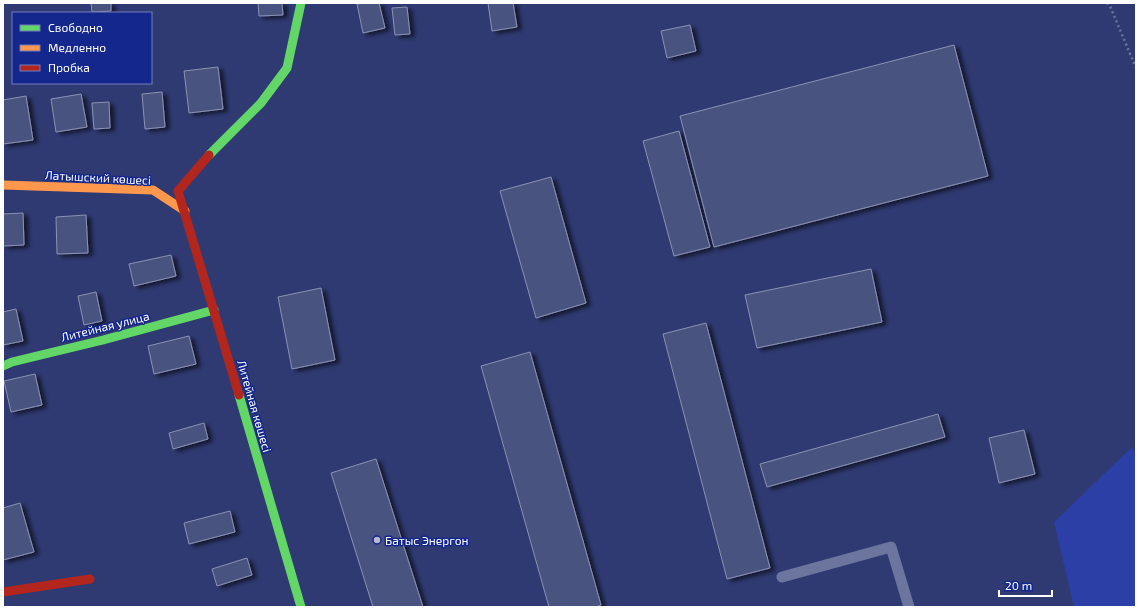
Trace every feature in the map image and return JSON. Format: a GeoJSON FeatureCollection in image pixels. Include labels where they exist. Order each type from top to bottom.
{"type":"FeatureCollection","features":[{"type":"Feature","properties":{"kind":"street","name":"Литейная көшесі"},"geometry":{"type":"LineString","coordinates":[[301,3],[287,68],[261,103],[212,151],[178,192],[185,211],[301,607]]}},
{"type":"Feature","properties":{"kind":"street","name":"Латышский көшесі"},"geometry":{"type":"LineString","coordinates":[[3,185],[153,190],[185,211]]}},
{"type":"Feature","properties":{"kind":"street","name":"Литейная улица"},"geometry":{"type":"LineString","coordinates":[[3,366],[12,362],[103,340],[214,310]]}},
{"type":"Feature","properties":{"kind":"street"},"geometry":{"type":"LineString","coordinates":[[3,592],[90,579]]}},
{"type":"Feature","properties":{"kind":"lane"},"geometry":{"type":"LineString","coordinates":[[782,577],[891,547],[909,607]]}},
{"type":"Feature","properties":{"kind":"path"},"geometry":{"type":"LineString","coordinates":[[1107,3],[1110,6],[1136,68]]}},
{"type":"Feature","properties":{"kind":"shaded area"},"geometry":{"type":"Polygon","coordinates":[[[1132,447],[1136,456],[1136,607],[1074,607],[1054,522],[1132,447]]]}},
{"type":"Feature","properties":{"kind":"building"},"geometry":{"type":"Polygon","coordinates":[[[91,3],[111,3],[111,11],[92,12],[91,3]]]}},
{"type":"Feature","properties":{"kind":"building"},"geometry":{"type":"Polygon","coordinates":[[[258,3],[282,3],[283,15],[259,16],[258,3]]]}},
{"type":"Feature","properties":{"kind":"building"},"geometry":{"type":"Polygon","coordinates":[[[379,3],[385,28],[363,33],[357,4],[379,3]]]}},
{"type":"Feature","properties":{"kind":"building"},"geometry":{"type":"Polygon","coordinates":[[[488,3],[513,3],[517,27],[492,31],[488,3]]]}},
{"type":"Feature","properties":{"kind":"building"},"geometry":{"type":"Polygon","coordinates":[[[407,7],[410,34],[395,35],[392,8],[407,7]]]}},
{"type":"Feature","properties":{"kind":"building"},"geometry":{"type":"Polygon","coordinates":[[[690,25],[696,51],[667,58],[661,31],[690,25]]]}},
{"type":"Feature","properties":{"kind":"building"},"geometry":{"type":"Polygon","coordinates":[[[954,45],[988,176],[714,247],[680,116],[954,45]]]}},
{"type":"Feature","properties":{"kind":"building"},"geometry":{"type":"Polygon","coordinates":[[[218,67],[223,109],[189,113],[184,71],[218,67]]]}},
{"type":"Feature","properties":{"kind":"building"},"geometry":{"type":"Polygon","coordinates":[[[162,92],[165,127],[145,129],[142,94],[162,92]]]}},
{"type":"Feature","properties":{"kind":"building"},"geometry":{"type":"Polygon","coordinates":[[[81,94],[87,127],[56,132],[51,99],[81,94]]]}},
{"type":"Feature","properties":{"kind":"building"},"geometry":{"type":"Polygon","coordinates":[[[26,96],[33,140],[3,144],[3,100],[26,96]]]}},
{"type":"Feature","properties":{"kind":"building"},"geometry":{"type":"Polygon","coordinates":[[[109,102],[110,128],[94,129],[92,103],[109,102]]]}},
{"type":"Feature","properties":{"kind":"building"},"geometry":{"type":"Polygon","coordinates":[[[679,131],[710,247],[674,256],[643,141],[679,131]]]}},
{"type":"Feature","properties":{"kind":"building"},"geometry":{"type":"Polygon","coordinates":[[[551,177],[586,303],[536,318],[500,191],[551,177]]]}},
{"type":"Feature","properties":{"kind":"building"},"geometry":{"type":"Polygon","coordinates":[[[23,213],[24,245],[3,246],[3,214],[23,213]]]}},
{"type":"Feature","properties":{"kind":"building"},"geometry":{"type":"Polygon","coordinates":[[[86,215],[88,253],[57,254],[56,217],[86,215]]]}},
{"type":"Feature","properties":{"kind":"building"},"geometry":{"type":"Polygon","coordinates":[[[171,255],[176,276],[134,286],[129,264],[171,255]]]}},
{"type":"Feature","properties":{"kind":"building"},"geometry":{"type":"Polygon","coordinates":[[[871,269],[882,322],[757,348],[745,295],[871,269]]]}},
{"type":"Feature","properties":{"kind":"building"},"geometry":{"type":"Polygon","coordinates":[[[321,288],[335,360],[292,369],[278,297],[321,288]]]}},
{"type":"Feature","properties":{"kind":"building"},"geometry":{"type":"Polygon","coordinates":[[[96,292],[102,321],[84,325],[78,296],[96,292]]]}},
{"type":"Feature","properties":{"kind":"building"},"geometry":{"type":"Polygon","coordinates":[[[16,309],[23,341],[3,345],[3,312],[16,309]]]}},
{"type":"Feature","properties":{"kind":"building"},"geometry":{"type":"Polygon","coordinates":[[[706,323],[770,568],[727,579],[663,334],[706,323]]]}},
{"type":"Feature","properties":{"kind":"building"},"geometry":{"type":"Polygon","coordinates":[[[189,336],[196,364],[154,374],[148,346],[189,336]]]}},
{"type":"Feature","properties":{"kind":"building"},"geometry":{"type":"Polygon","coordinates":[[[530,352],[601,605],[596,607],[549,607],[481,366],[530,352]]]}},
{"type":"Feature","properties":{"kind":"building"},"geometry":{"type":"Polygon","coordinates":[[[35,374],[42,405],[11,412],[4,381],[35,374]]]}},
{"type":"Feature","properties":{"kind":"building"},"geometry":{"type":"Polygon","coordinates":[[[938,414],[945,437],[767,487],[760,464],[938,414]]]}},
{"type":"Feature","properties":{"kind":"building"},"geometry":{"type":"Polygon","coordinates":[[[204,423],[208,439],[173,449],[169,433],[204,423]]]}},
{"type":"Feature","properties":{"kind":"building"},"geometry":{"type":"Polygon","coordinates":[[[1024,430],[1035,474],[999,483],[989,438],[1024,430]]]}},
{"type":"Feature","properties":{"kind":"building","name":"Батыс Энергон"},"geometry":{"type":"Polygon","coordinates":[[[376,459],[423,607],[373,607],[331,473],[376,459]]]}},
{"type":"Feature","properties":{"kind":"building"},"geometry":{"type":"Polygon","coordinates":[[[20,503],[34,552],[3,560],[3,508],[20,503]]]}},
{"type":"Feature","properties":{"kind":"building"},"geometry":{"type":"Polygon","coordinates":[[[230,511],[235,532],[189,544],[184,523],[230,511]]]}},
{"type":"Feature","properties":{"kind":"building"},"geometry":{"type":"Polygon","coordinates":[[[247,558],[252,575],[217,586],[212,569],[247,558]]]}},
{"type":"Feature","properties":{"kind":"traffic: fast"},"geometry":{"type":"LineString","coordinates":[[209,155],[261,103],[287,68],[301,3]]}},
{"type":"Feature","properties":{"kind":"traffic: fast"},"geometry":{"type":"LineString","coordinates":[[3,366],[12,362],[103,340],[214,310]]}},
{"type":"Feature","properties":{"kind":"traffic: fast"},"geometry":{"type":"LineString","coordinates":[[239,395],[301,607]]}},
{"type":"Feature","properties":{"kind":"traffic: slow"},"geometry":{"type":"LineString","coordinates":[[3,185],[153,190],[185,211]]}},
{"type":"Feature","properties":{"kind":"traffic: jam"},"geometry":{"type":"LineString","coordinates":[[209,155],[178,191],[239,395]]}},
{"type":"Feature","properties":{"kind":"traffic: jam"},"geometry":{"type":"LineString","coordinates":[[3,592],[90,579]]}},
{"type":"Feature","properties":{"kind":"place","name":"Батыс Энергон"},"geometry":{"type":"Point","coordinates":[377,540]}}]}
